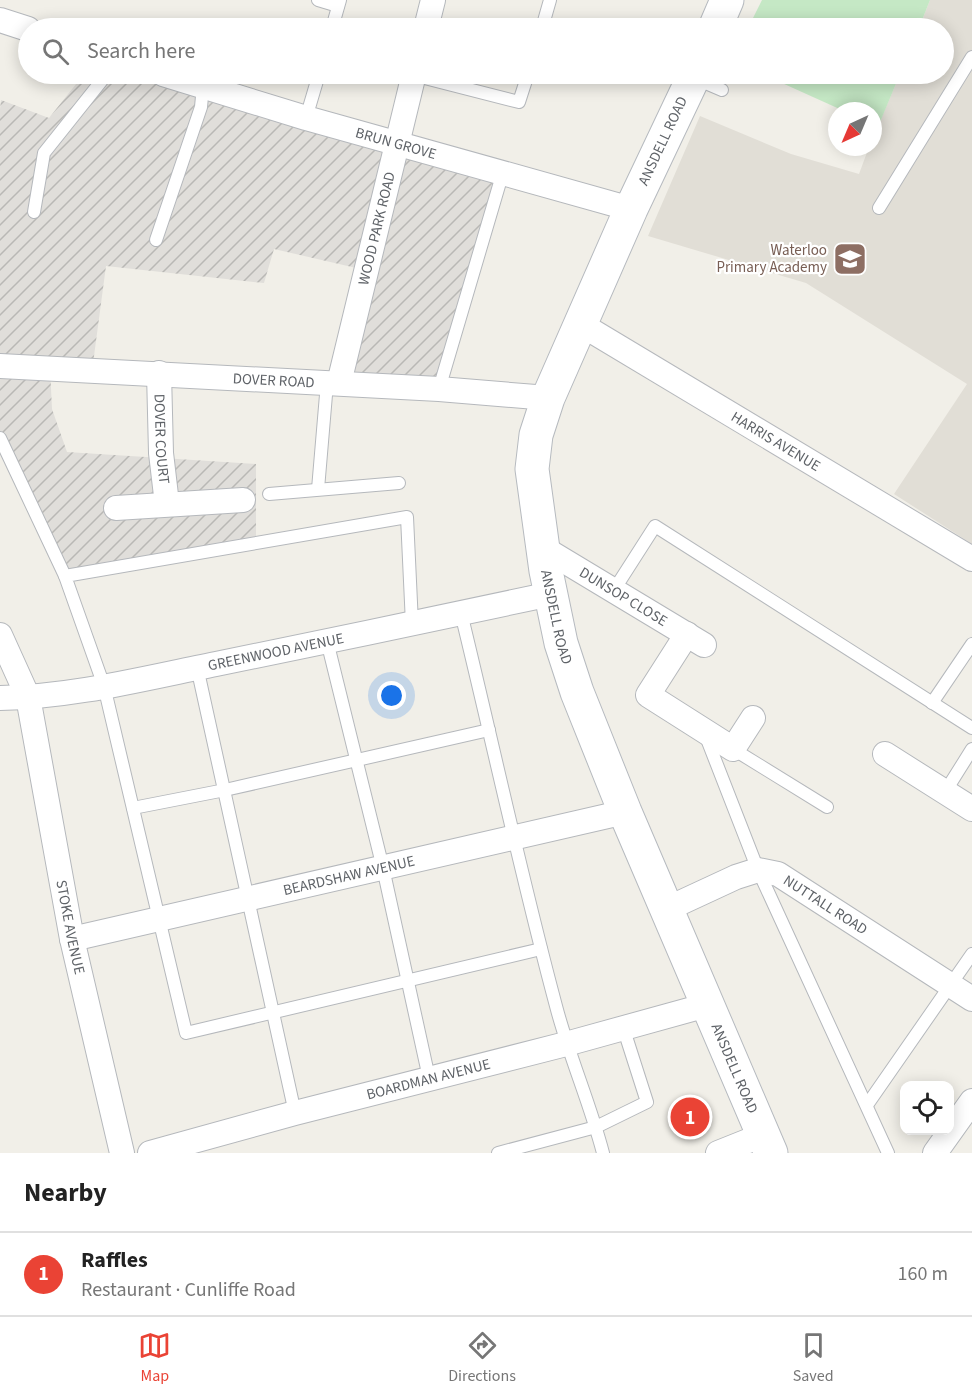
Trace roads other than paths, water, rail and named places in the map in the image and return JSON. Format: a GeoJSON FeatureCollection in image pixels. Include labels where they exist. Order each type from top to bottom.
{"type":"FeatureCollection","features":[{"type":"Feature","properties":{"kind":"main road"},"geometry":{"type":"LineString","coordinates":[[719,18],[727,0]]}},
{"type":"Feature","properties":{"kind":"main road","name":"ANSDELL ROAD"},"geometry":{"type":"LineString","coordinates":[[701,84],[631,209],[548,398],[536,435],[532,469],[550,594],[561,643],[577,692],[706,1005],[767,1144]]}},
{"type":"Feature","properties":{"kind":"street"},"geometry":{"type":"LineString","coordinates":[[428,18],[433,0]]}},
{"type":"Feature","properties":{"kind":"street"},"geometry":{"type":"LineString","coordinates":[[0,20],[18,26]]}},
{"type":"Feature","properties":{"kind":"street","name":"BRUN GROVE"},"geometry":{"type":"LineString","coordinates":[[196,84],[306,118],[631,209]]}},
{"type":"Feature","properties":{"kind":"street","name":"WOOD PARK ROAD"},"geometry":{"type":"LineString","coordinates":[[333,383],[410,84]]}},
{"type":"Feature","properties":{"kind":"street","name":"HARRIS AVENUE"},"geometry":{"type":"LineString","coordinates":[[582,325],[972,559]]}},
{"type":"Feature","properties":{"kind":"street","name":"DOVER ROAD"},"geometry":{"type":"LineString","coordinates":[[0,366],[439,389],[548,398]]}},
{"type":"Feature","properties":{"kind":"street","name":"DOVER COURT"},"geometry":{"type":"LineString","coordinates":[[159,373],[161,453],[167,504]]}},
{"type":"Feature","properties":{"kind":"street","name":"DOVER COURT"},"geometry":{"type":"LineString","coordinates":[[116,508],[243,500]]}},
{"type":"Feature","properties":{"kind":"street","name":"DUNSOP CLOSE"},"geometry":{"type":"LineString","coordinates":[[543,548],[696,640],[648,695],[704,730]]}},
{"type":"Feature","properties":{"kind":"street","name":"GREENWOOD AVENUE"},"geometry":{"type":"LineString","coordinates":[[0,698],[28,697],[104,686],[550,594]]}},
{"type":"Feature","properties":{"kind":"street","name":"STOKE AVENUE"},"geometry":{"type":"LineString","coordinates":[[0,635],[28,697],[72,939],[122,1153]]}},
{"type":"Feature","properties":{"kind":"street"},"geometry":{"type":"LineString","coordinates":[[704,730],[733,749],[753,718]]}},
{"type":"Feature","properties":{"kind":"street"},"geometry":{"type":"LineString","coordinates":[[885,754],[972,809]]}},
{"type":"Feature","properties":{"kind":"street","name":"BEARDSHAW AVENUE"},"geometry":{"type":"LineString","coordinates":[[72,939],[625,812]]}},
{"type":"Feature","properties":{"kind":"street"},"geometry":{"type":"LineString","coordinates":[[667,909],[736,877],[758,870]]}},
{"type":"Feature","properties":{"kind":"street","name":"NUTTALL ROAD"},"geometry":{"type":"LineString","coordinates":[[758,870],[778,874],[972,999]]}},
{"type":"Feature","properties":{"kind":"street","name":"BOARDMAN AVENUE"},"geometry":{"type":"LineString","coordinates":[[150,1153],[706,1005]]}},
{"type":"Feature","properties":{"kind":"street"},"geometry":{"type":"LineString","coordinates":[[935,1153],[972,1101]]}},
{"type":"Feature","properties":{"kind":"street"},"geometry":{"type":"LineString","coordinates":[[718,1153],[767,1144]]}},
{"type":"Feature","properties":{"kind":"lane"},"geometry":{"type":"LineString","coordinates":[[318,0],[339,3],[335,18]]}},
{"type":"Feature","properties":{"kind":"lane"},"geometry":{"type":"LineString","coordinates":[[545,18],[550,0]]}},
{"type":"Feature","properties":{"kind":"lane"},"geometry":{"type":"LineString","coordinates":[[879,208],[972,57]]}},
{"type":"Feature","properties":{"kind":"lane"},"geometry":{"type":"LineString","coordinates":[[34,212],[44,153],[99,84]]}},
{"type":"Feature","properties":{"kind":"lane"},"geometry":{"type":"LineString","coordinates":[[306,118],[316,84]]}},
{"type":"Feature","properties":{"kind":"lane"},"geometry":{"type":"LineString","coordinates":[[451,84],[519,102],[525,84]]}},
{"type":"Feature","properties":{"kind":"lane"},"geometry":{"type":"LineString","coordinates":[[156,240],[201,107],[203,86]]}},
{"type":"Feature","properties":{"kind":"lane"},"geometry":{"type":"LineString","coordinates":[[439,389],[502,172]]}},
{"type":"Feature","properties":{"kind":"lane"},"geometry":{"type":"LineString","coordinates":[[318,489],[333,383]]}},
{"type":"Feature","properties":{"kind":"lane"},"geometry":{"type":"LineString","coordinates":[[0,438],[65,576],[104,686],[186,1033],[541,949]]}},
{"type":"Feature","properties":{"kind":"lane"},"geometry":{"type":"LineString","coordinates":[[269,494],[399,483]]}},
{"type":"Feature","properties":{"kind":"lane"},"geometry":{"type":"LineString","coordinates":[[65,576],[407,517],[412,624]]}},
{"type":"Feature","properties":{"kind":"lane"},"geometry":{"type":"LineString","coordinates":[[614,590],[655,526],[972,728]]}},
{"type":"Feature","properties":{"kind":"lane"},"geometry":{"type":"LineString","coordinates":[[461,613],[541,949],[566,1044],[596,1126],[603,1153]]}},
{"type":"Feature","properties":{"kind":"lane"},"geometry":{"type":"LineString","coordinates":[[327,641],[383,868],[429,1078]]}},
{"type":"Feature","properties":{"kind":"lane"},"geometry":{"type":"LineString","coordinates":[[932,703],[972,644]]}},
{"type":"Feature","properties":{"kind":"lane"},"geometry":{"type":"LineString","coordinates":[[198,667],[295,1113]]}},
{"type":"Feature","properties":{"kind":"lane"},"geometry":{"type":"LineString","coordinates":[[133,808],[225,790],[489,730]]}},
{"type":"Feature","properties":{"kind":"lane"},"geometry":{"type":"LineString","coordinates":[[704,730],[758,870],[888,1153]]}},
{"type":"Feature","properties":{"kind":"lane"},"geometry":{"type":"LineString","coordinates":[[733,749],[827,807]]}},
{"type":"Feature","properties":{"kind":"lane"},"geometry":{"type":"LineString","coordinates":[[945,792],[972,749]]}},
{"type":"Feature","properties":{"kind":"lane"},"geometry":{"type":"LineString","coordinates":[[867,1105],[972,954]]}},
{"type":"Feature","properties":{"kind":"lane"},"geometry":{"type":"LineString","coordinates":[[498,1153],[596,1126],[648,1102],[623,1027]]}},
{"type":"Feature","properties":{"kind":"place","name":"Waterloo Primary Academy"},"geometry":{"type":"Point","coordinates":[850,259]}},
{"type":"Feature","properties":{"kind":"place","name":"Raffles"},"geometry":{"type":"Point","coordinates":[690,1117]}}]}
